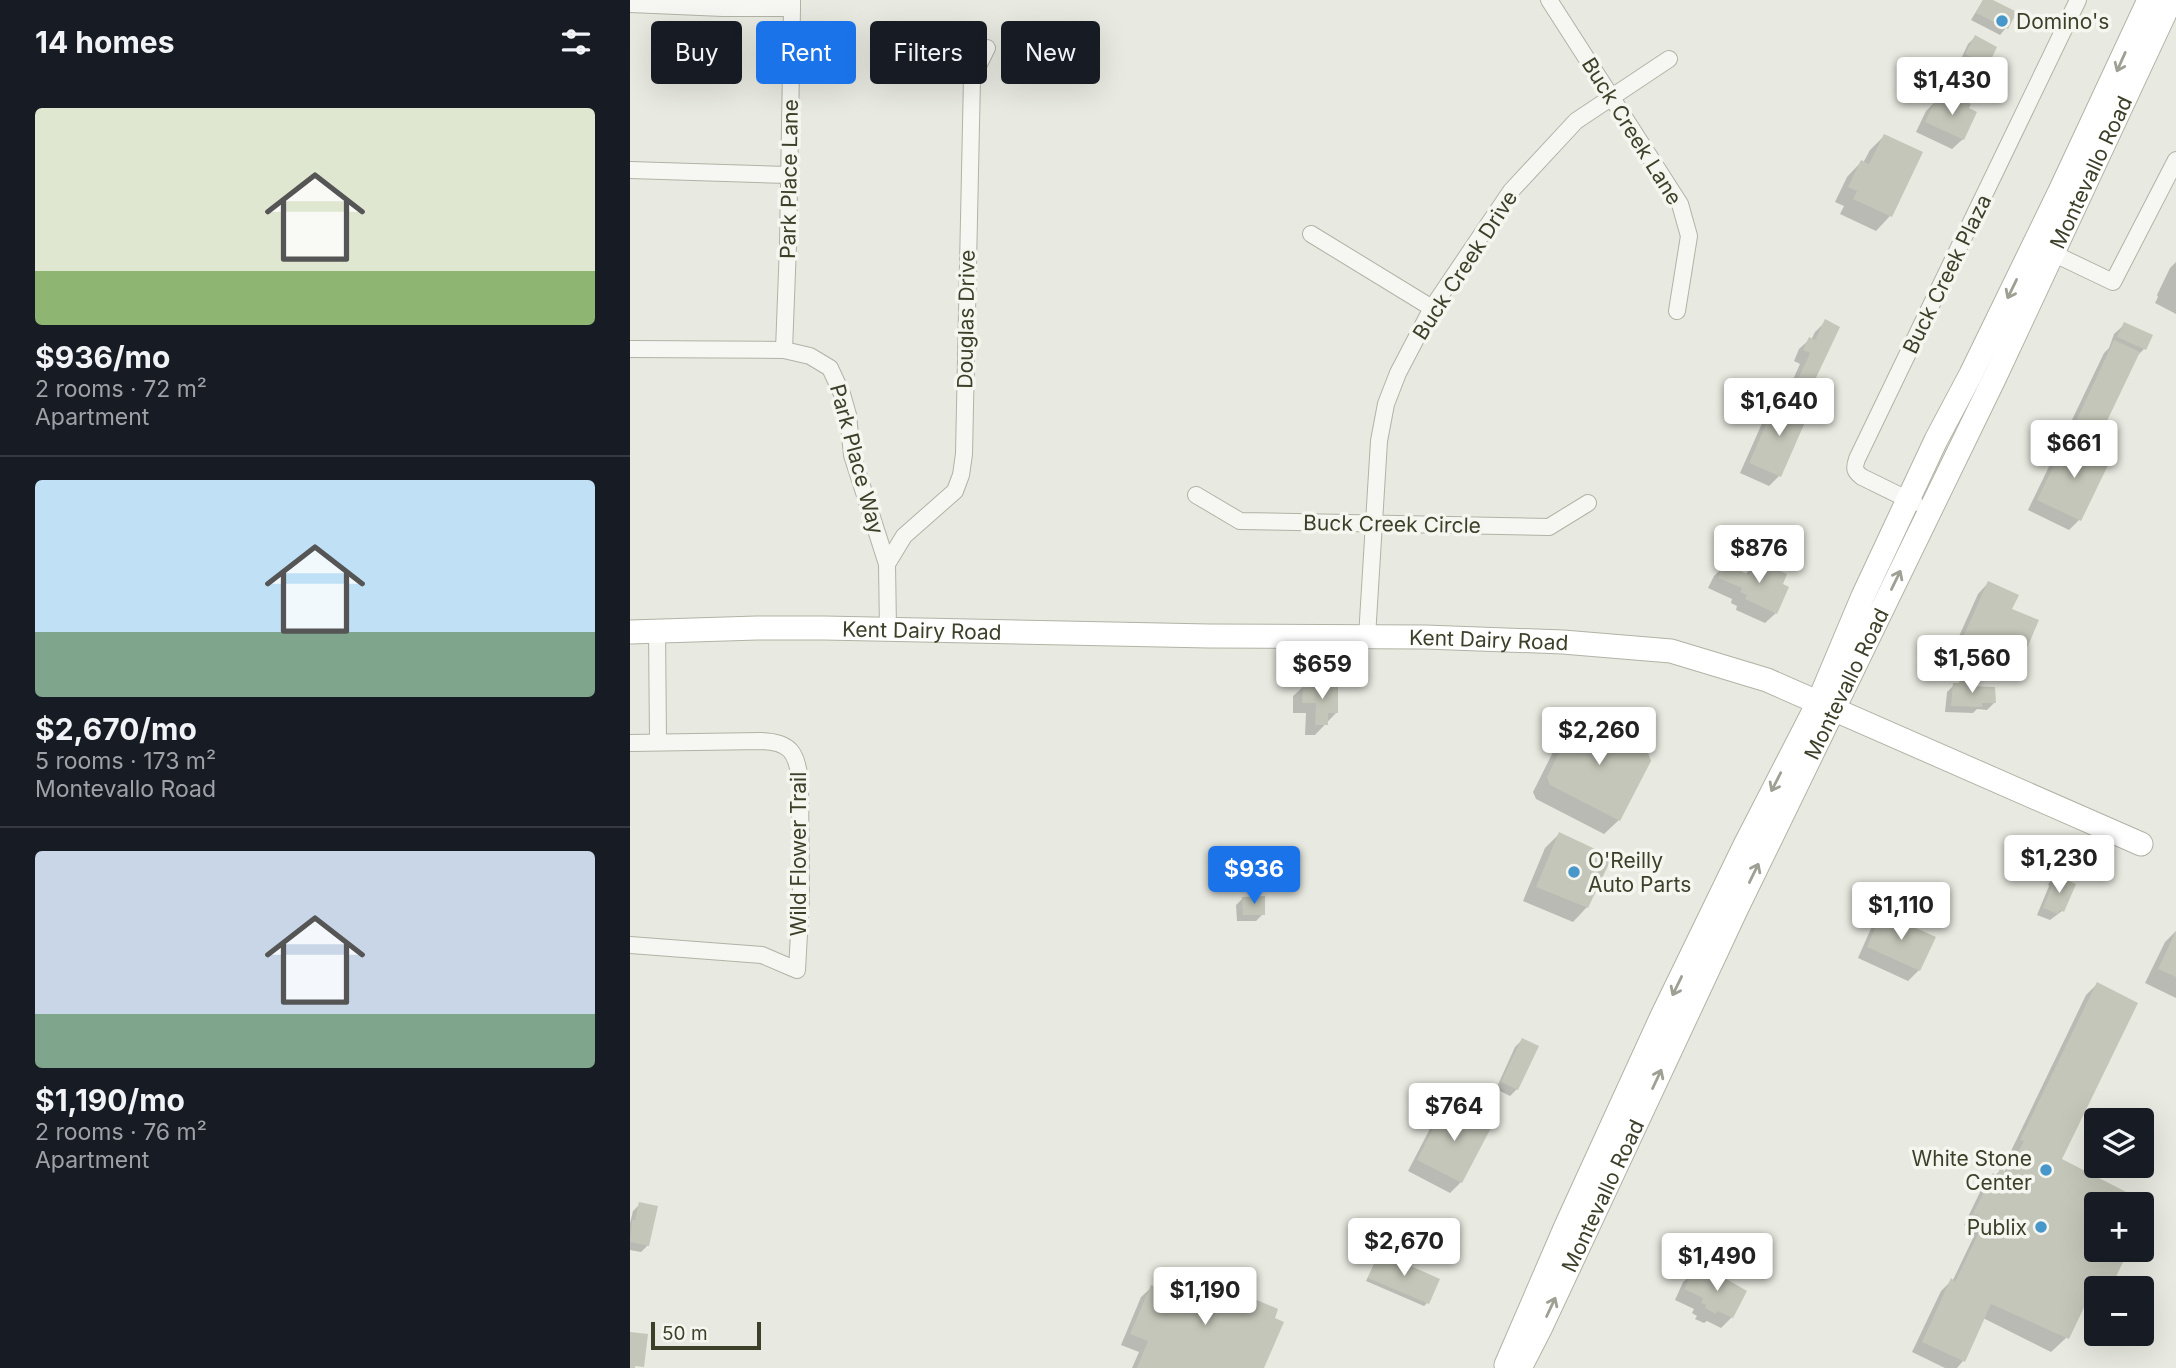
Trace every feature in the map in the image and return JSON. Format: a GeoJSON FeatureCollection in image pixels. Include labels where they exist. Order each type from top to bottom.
{"type":"FeatureCollection","features":[{"type":"Feature","properties":{"kind":"main road","name":"Montevallo Road"},"geometry":{"type":"LineString","coordinates":[[1505,1368],[1551,1259],[1662,1016],[1745,845],[1826,706],[1930,510],[2149,0]]}},
{"type":"Feature","properties":{"kind":"main road","name":"Montevallo Road"},"geometry":{"type":"LineString","coordinates":[[1520,1368],[1736,910],[1826,706],[1863,596],[1936,440],[2043,249],[2171,0]]}},
{"type":"Feature","properties":{"kind":"main road","name":"Kent Dairy Road"},"geometry":{"type":"LineString","coordinates":[[630,632],[757,628],[1367,636],[1563,642],[1671,651],[1767,680],[2141,844]]}},
{"type":"Feature","properties":{"kind":"street","name":"Buck Creek Lane"},"geometry":{"type":"LineString","coordinates":[[1549,0],[1680,204],[1689,236],[1677,311]]}},
{"type":"Feature","properties":{"kind":"street","name":"Buck Creek Plaza"},"geometry":{"type":"LineString","coordinates":[[1930,510],[1883,489],[1856,472],[1854,467],[2078,0]]}},
{"type":"Feature","properties":{"kind":"street","name":"Park Place Lane"},"geometry":{"type":"LineString","coordinates":[[630,4],[723,8],[792,4],[784,350]]}},
{"type":"Feature","properties":{"kind":"street","name":"Buck Creek Drive"},"geometry":{"type":"LineString","coordinates":[[1367,636],[1379,441],[1386,404],[1398,373],[1432,308],[1511,191],[1576,121],[1669,59]]}},
{"type":"Feature","properties":{"kind":"street","name":"Douglas Drive"},"geometry":{"type":"LineString","coordinates":[[887,564],[904,536],[955,491],[961,475],[964,454],[972,84]]}},
{"type":"Feature","properties":{"kind":"street"},"geometry":{"type":"LineString","coordinates":[[2043,249],[2113,282],[2176,160]]}},
{"type":"Feature","properties":{"kind":"street"},"geometry":{"type":"LineString","coordinates":[[630,170],[788,175]]}},
{"type":"Feature","properties":{"kind":"street"},"geometry":{"type":"LineString","coordinates":[[1311,234],[1432,308]]}},
{"type":"Feature","properties":{"kind":"street","name":"Park Place Way"},"geometry":{"type":"LineString","coordinates":[[630,349],[784,350],[810,356],[830,368],[848,415],[852,455],[887,564],[888,630]]}},
{"type":"Feature","properties":{"kind":"street","name":"Buck Creek Circle"},"geometry":{"type":"LineString","coordinates":[[1196,495],[1240,521],[1549,527],[1588,503]]}},
{"type":"Feature","properties":{"kind":"street"},"geometry":{"type":"LineString","coordinates":[[657,630],[658,741]]}},
{"type":"Feature","properties":{"kind":"street","name":"Wild Flower Trail"},"geometry":{"type":"LineString","coordinates":[[630,743],[774,741],[791,750],[795,756],[800,781],[797,970],[762,955],[630,945]]}},
{"type":"Feature","properties":{"kind":"building","name":"Domino's"},"geometry":{"type":"Polygon","coordinates":[[[1983,0],[1993,0],[2017,12],[2008,29],[1976,13],[1983,0]]]}},
{"type":"Feature","properties":{"kind":"building"},"geometry":{"type":"Polygon","coordinates":[[[1975,35],[1997,47],[1988,66],[1965,54],[1975,35]]]}},
{"type":"Feature","properties":{"kind":"building"},"geometry":{"type":"Polygon","coordinates":[[[1940,96],[1971,104],[1969,108],[1977,112],[1964,140],[1925,122],[1940,96]]]}},
{"type":"Feature","properties":{"kind":"building"},"geometry":{"type":"Polygon","coordinates":[[[1884,134],[1923,152],[1892,217],[1853,199],[1857,191],[1848,187],[1861,160],[1869,164],[1884,134]]]}},
{"type":"Feature","properties":{"kind":"building"},"geometry":{"type":"Polygon","coordinates":[[[1825,319],[1840,327],[1806,399],[1792,392],[1810,353],[1803,350],[1809,337],[1815,340],[1825,319]]]}},
{"type":"Feature","properties":{"kind":"building"},"geometry":{"type":"Polygon","coordinates":[[[2124,322],[2153,335],[2146,350],[2117,337],[2124,322]]]}},
{"type":"Feature","properties":{"kind":"building"},"geometry":{"type":"Polygon","coordinates":[[[2114,340],[2140,352],[2094,448],[2069,436],[2114,340]]]}},
{"type":"Feature","properties":{"kind":"building"},"geometry":{"type":"Polygon","coordinates":[[[1777,400],[1809,413],[1781,477],[1749,463],[1777,400]]]}},
{"type":"Feature","properties":{"kind":"building"},"geometry":{"type":"Polygon","coordinates":[[[2067,439],[2110,461],[2081,521],[2037,500],[2067,439]]]}},
{"type":"Feature","properties":{"kind":"building"},"geometry":{"type":"Polygon","coordinates":[[[1756,560],[1787,574],[1783,584],[1789,587],[1777,614],[1745,599],[1747,595],[1740,592],[1742,588],[1718,578],[1724,563],[1749,575],[1756,560]]]}},
{"type":"Feature","properties":{"kind":"building"},"geometry":{"type":"Polygon","coordinates":[[[1988,581],[2019,595],[2012,609],[2039,620],[2021,662],[1994,650],[1991,657],[1960,644],[1988,581]]]}},
{"type":"Feature","properties":{"kind":"building"},"geometry":{"type":"Polygon","coordinates":[[[1960,680],[1968,680],[1968,686],[1995,687],[1996,703],[1982,703],[1982,707],[1951,706],[1953,683],[1959,683],[1960,680]]]}},
{"type":"Feature","properties":{"kind":"building"},"geometry":{"type":"Polygon","coordinates":[[[1303,684],[1338,685],[1338,713],[1328,713],[1328,725],[1315,725],[1316,703],[1302,703],[1303,684]]]}},
{"type":"Feature","properties":{"kind":"building"},"geometry":{"type":"Polygon","coordinates":[[[1578,714],[1646,747],[1651,761],[1620,821],[1550,785],[1547,777],[1578,714]]]}},
{"type":"Feature","properties":{"kind":"building","name":"O'Reilly Auto Parts"},"geometry":{"type":"Polygon","coordinates":[[[1559,832],[1612,857],[1588,908],[1536,887],[1559,832]]]}},
{"type":"Feature","properties":{"kind":"building"},"geometry":{"type":"Polygon","coordinates":[[[2055,875],[2076,884],[2064,912],[2060,910],[2058,914],[2043,908],[2055,875]]]}},
{"type":"Feature","properties":{"kind":"building"},"geometry":{"type":"Polygon","coordinates":[[[1265,896],[1265,915],[1243,915],[1242,897],[1265,896]]]}},
{"type":"Feature","properties":{"kind":"building"},"geometry":{"type":"Polygon","coordinates":[[[1882,913],[1936,937],[1920,971],[1867,947],[1882,913]]]}},
{"type":"Feature","properties":{"kind":"building"},"geometry":{"type":"Polygon","coordinates":[[[2176,931],[2176,977],[2158,969],[2176,931]]]}},
{"type":"Feature","properties":{"kind":"building","name":"White Stone Center"},"geometry":{"type":"Polygon","coordinates":[[[2097,982],[2138,1003],[2087,1108],[2084,1108],[2084,1114],[2062,1159],[2084,1170],[2084,1178],[2099,1178],[2126,1192],[2084,1192],[2084,1262],[2123,1262],[2116,1276],[2084,1276],[2084,1307],[2069,1339],[1991,1304],[1965,1362],[1922,1342],[1951,1278],[1955,1282],[1982,1226],[1974,1223],[1978,1216],[1973,1214],[1993,1173],[1997,1176],[2000,1168],[2006,1172],[2013,1162],[2024,1141],[2020,1140],[2097,982]]]}},
{"type":"Feature","properties":{"kind":"building"},"geometry":{"type":"Polygon","coordinates":[[[1522,1038],[1539,1046],[1518,1090],[1501,1082],[1522,1038]]]}},
{"type":"Feature","properties":{"kind":"building"},"geometry":{"type":"Polygon","coordinates":[[[1447,1102],[1492,1126],[1462,1183],[1417,1160],[1447,1102]]]}},
{"type":"Feature","properties":{"kind":"building"},"geometry":{"type":"Polygon","coordinates":[[[639,1202],[658,1206],[649,1246],[630,1242],[632,1220],[635,1220],[639,1202]]]}},
{"type":"Feature","properties":{"kind":"building"},"geometry":{"type":"Polygon","coordinates":[[[1379,1252],[1440,1279],[1429,1304],[1368,1278],[1379,1252]]]}},
{"type":"Feature","properties":{"kind":"building"},"geometry":{"type":"Polygon","coordinates":[[[1181,1268],[1278,1309],[1275,1318],[1284,1322],[1264,1368],[1137,1368],[1148,1341],[1130,1334],[1151,1285],[1170,1293],[1181,1268]]]}},
{"type":"Feature","properties":{"kind":"building"},"geometry":{"type":"Polygon","coordinates":[[[1694,1270],[1713,1279],[1714,1276],[1720,1279],[1721,1276],[1747,1291],[1733,1318],[1705,1308],[1706,1305],[1701,1303],[1703,1298],[1684,1289],[1694,1270]]]}},
{"type":"Feature","properties":{"kind":"building"},"geometry":{"type":"Polygon","coordinates":[[[630,1332],[648,1334],[644,1367],[630,1368],[630,1332]]]}},
{"type":"Feature","properties":{"kind":"place","name":"Domino's"},"geometry":{"type":"Point","coordinates":[2002,21]}},
{"type":"Feature","properties":{"kind":"place","name":"O'Reilly Auto Parts"},"geometry":{"type":"Point","coordinates":[1574,872]}},
{"type":"Feature","properties":{"kind":"place","name":"White Stone Center"},"geometry":{"type":"Point","coordinates":[2046,1170]}},
{"type":"Feature","properties":{"kind":"place","name":"Publix"},"geometry":{"type":"Point","coordinates":[2041,1227]}}]}
